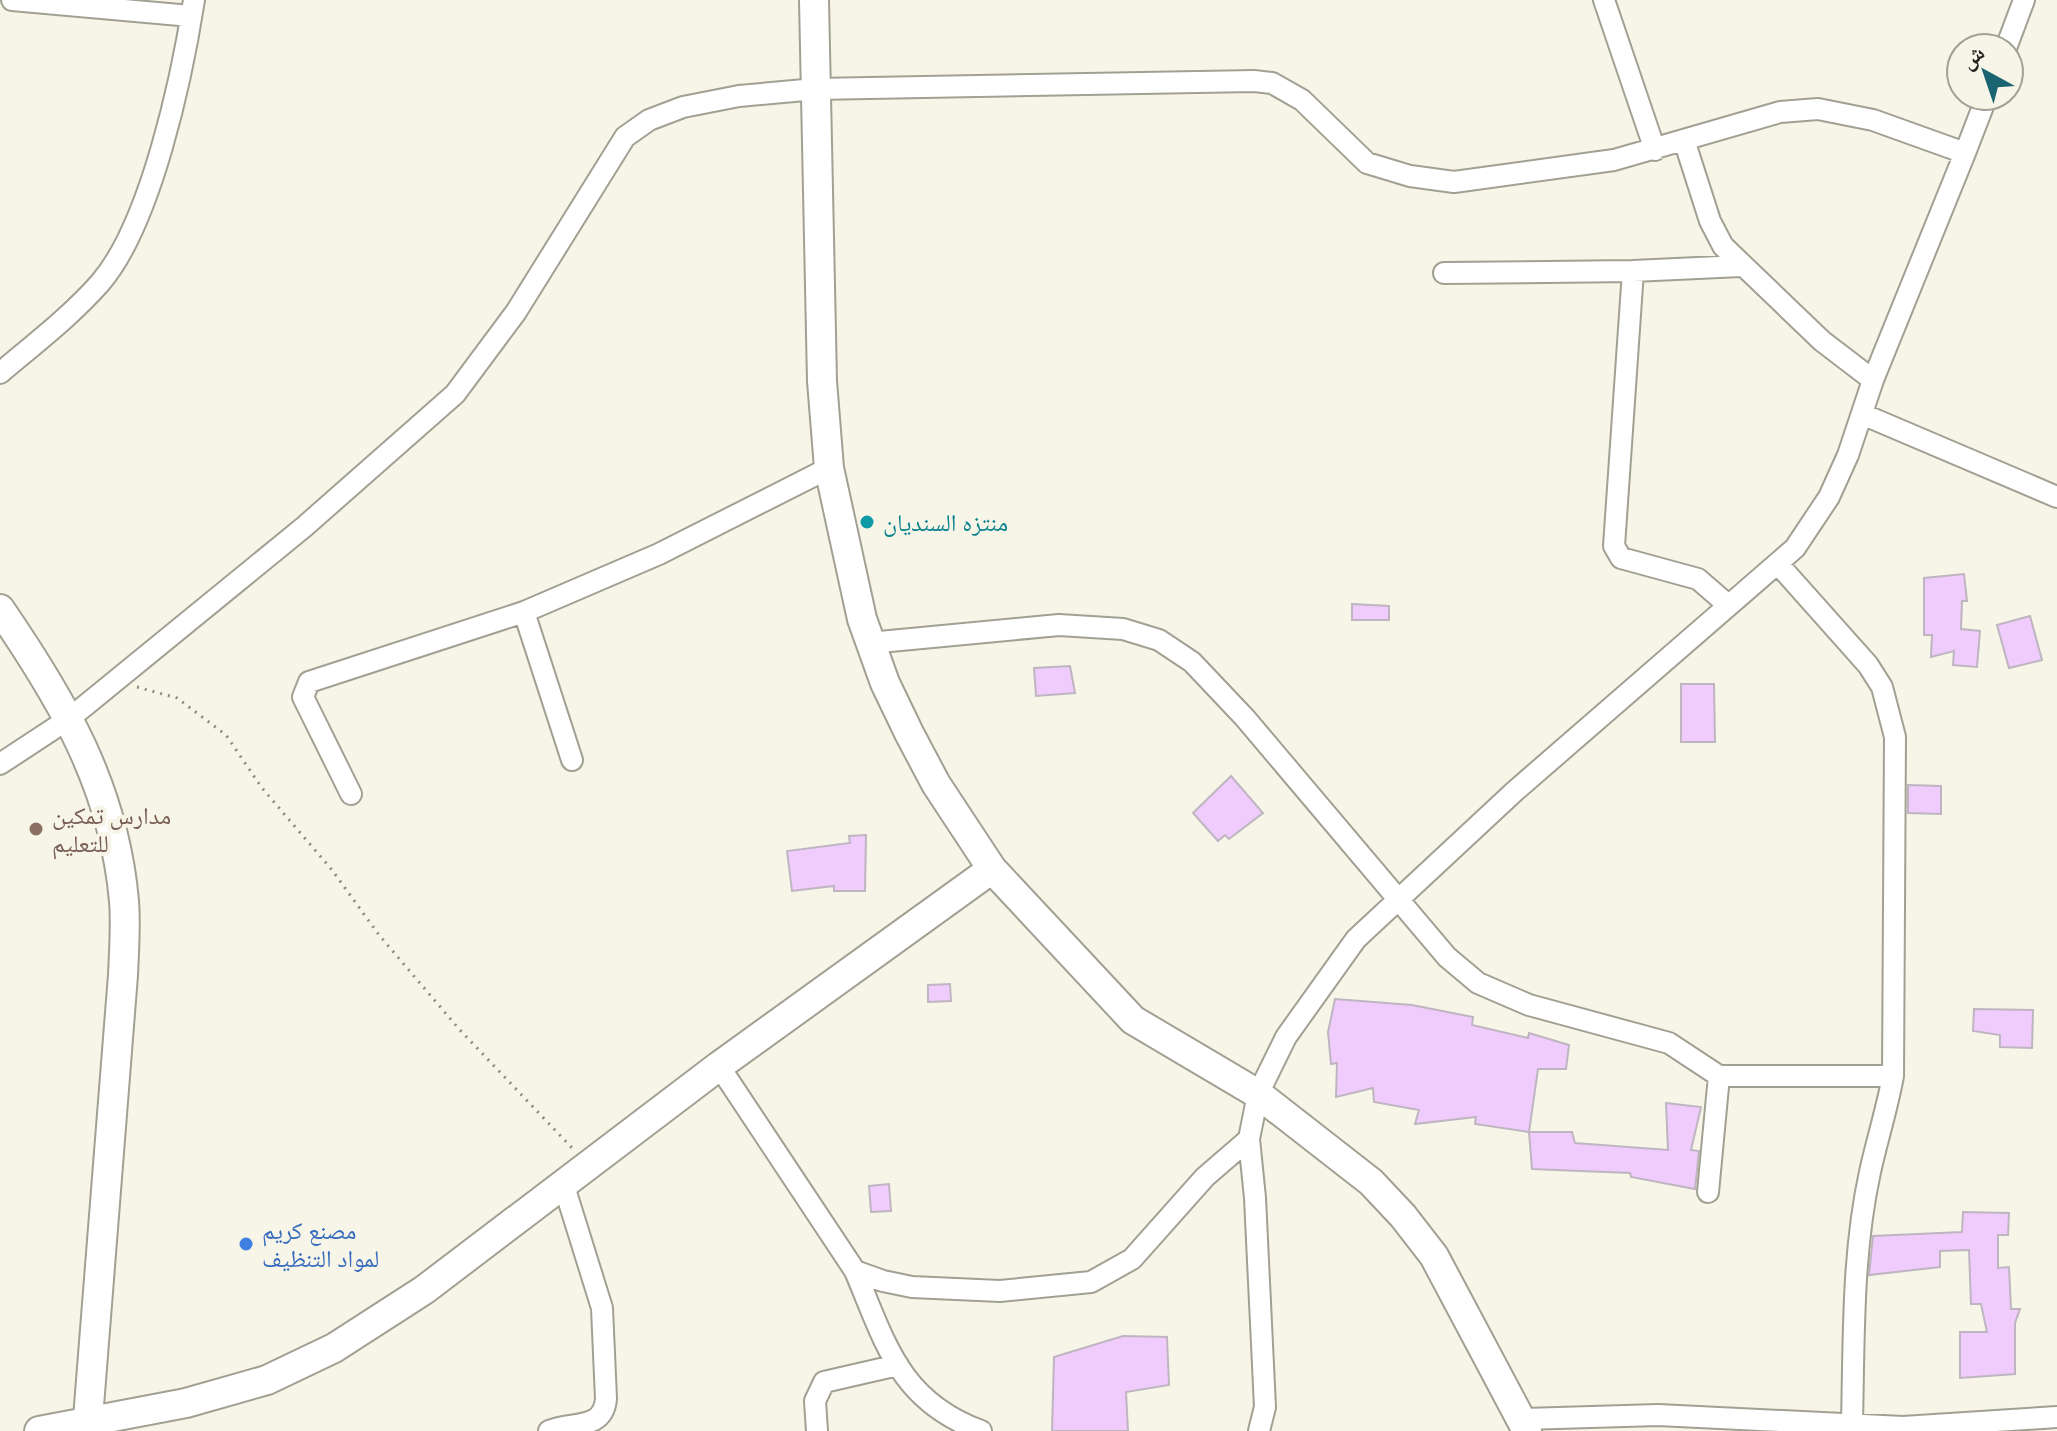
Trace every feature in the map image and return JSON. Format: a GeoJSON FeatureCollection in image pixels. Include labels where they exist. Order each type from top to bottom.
{"type":"FeatureCollection","features":[{"type":"Feature","properties":{"kind":"street"},"geometry":{"type":"LineString","coordinates":[[0,373],[100,282],[127,241],[172,104],[193,8],[12,0]]}},
{"type":"Feature","properties":{"kind":"street"},"geometry":{"type":"LineString","coordinates":[[814,0],[822,381],[829,468],[847,563],[869,643],[936,784],[992,869],[1133,1020],[1258,1094],[1371,1182],[1434,1256],[1523,1425],[1658,1415],[1852,1423],[1902,1429],[2057,1417]]}},
{"type":"Feature","properties":{"kind":"street"},"geometry":{"type":"LineString","coordinates":[[1604,0],[1655,150]]}},
{"type":"Feature","properties":{"kind":"street"},"geometry":{"type":"LineString","coordinates":[[2012,32],[2024,0]]}},
{"type":"Feature","properties":{"kind":"street"},"geometry":{"type":"LineString","coordinates":[[0,764],[70,718],[304,527],[455,394],[516,312],[625,137],[649,120],[683,107],[739,96],[816,89],[1230,80],[1272,83],[1302,100],[1367,163],[1410,176],[1454,182],[1614,160],[1685,143],[1780,112],[1818,109],[1873,120],[1965,153]]}},
{"type":"Feature","properties":{"kind":"street"},"geometry":{"type":"LineString","coordinates":[[1259,1431],[1265,1407],[1255,1198],[1249,1139],[1258,1094],[1286,1037],[1356,939],[1397,898],[1795,548],[1829,497],[1981,112]]}},
{"type":"Feature","properties":{"kind":"street"},"geometry":{"type":"LineString","coordinates":[[1685,143],[1710,221],[1723,246],[1822,341],[1873,380]]}},
{"type":"Feature","properties":{"kind":"street"},"geometry":{"type":"LineString","coordinates":[[1444,273],[1633,271],[1741,266]]}},
{"type":"Feature","properties":{"kind":"street"},"geometry":{"type":"LineString","coordinates":[[1633,271],[1615,550],[1621,558],[1698,579],[1728,605]]}},
{"type":"Feature","properties":{"kind":"street"},"geometry":{"type":"LineString","coordinates":[[1862,414],[2057,497]]}},
{"type":"Feature","properties":{"kind":"street"},"geometry":{"type":"LineString","coordinates":[[351,794],[303,697],[309,682],[524,612],[659,554],[829,468]]}},
{"type":"Feature","properties":{"kind":"street"},"geometry":{"type":"LineString","coordinates":[[1778,564],[1868,665],[1882,687],[1895,737],[1893,1076],[1886,1116],[1870,1172],[1857,1267],[1852,1423]]}},
{"type":"Feature","properties":{"kind":"street"},"geometry":{"type":"LineString","coordinates":[[0,609],[70,718],[97,775],[116,845],[124,903],[123,975],[87,1425]]}},
{"type":"Feature","properties":{"kind":"street"},"geometry":{"type":"LineString","coordinates":[[524,612],[572,760]]}},
{"type":"Feature","properties":{"kind":"street"},"geometry":{"type":"LineString","coordinates":[[869,643],[1059,625],[1123,629],[1159,640],[1192,662],[1245,718],[1447,957],[1478,983],[1529,1005],[1669,1043],[1719,1076],[1893,1076]]}},
{"type":"Feature","properties":{"kind":"street"},"geometry":{"type":"LineString","coordinates":[[39,1431],[87,1425],[186,1403],[300,1367],[424,1290],[719,1066],[992,869]]}},
{"type":"Feature","properties":{"kind":"street"},"geometry":{"type":"LineString","coordinates":[[719,1066],[855,1271],[898,1365],[917,1393],[938,1412],[981,1431]]}},
{"type":"Feature","properties":{"kind":"street"},"geometry":{"type":"LineString","coordinates":[[1708,1192],[1719,1076]]}},
{"type":"Feature","properties":{"kind":"street"},"geometry":{"type":"LineString","coordinates":[[855,1271],[883,1281],[1000,1291],[1091,1282],[1132,1259],[1205,1177],[1249,1139]]}},
{"type":"Feature","properties":{"kind":"street"},"geometry":{"type":"LineString","coordinates":[[549,1431],[589,1426],[605,1409],[606,1399],[602,1308],[564,1186]]}},
{"type":"Feature","properties":{"kind":"street"},"geometry":{"type":"LineString","coordinates":[[817,1431],[815,1401],[824,1382],[898,1365]]}},
{"type":"Feature","properties":{"kind":"path"},"geometry":{"type":"LineString","coordinates":[[113,683],[161,691],[177,698],[226,735],[262,788],[332,870],[379,935],[459,1029],[588,1166]]}},
{"type":"Feature","properties":{"kind":"building"},"geometry":{"type":"Polygon","coordinates":[[[1964,574],[1967,601],[1962,601],[1961,629],[1980,631],[1977,667],[1953,665],[1954,651],[1931,657],[1932,635],[1924,635],[1924,578],[1964,574]]]}},
{"type":"Feature","properties":{"kind":"building"},"geometry":{"type":"Polygon","coordinates":[[[1352,604],[1389,606],[1389,620],[1352,620],[1352,604]]]}},
{"type":"Feature","properties":{"kind":"building"},"geometry":{"type":"Polygon","coordinates":[[[2030,616],[2042,660],[2009,668],[1997,625],[2030,616]]]}},
{"type":"Feature","properties":{"kind":"building"},"geometry":{"type":"Polygon","coordinates":[[[1070,666],[1075,693],[1036,696],[1034,668],[1070,666]]]}},
{"type":"Feature","properties":{"kind":"building"},"geometry":{"type":"Polygon","coordinates":[[[1681,684],[1714,684],[1715,742],[1681,742],[1681,684]]]}},
{"type":"Feature","properties":{"kind":"building"},"geometry":{"type":"Polygon","coordinates":[[[1231,776],[1263,813],[1229,839],[1225,835],[1218,841],[1193,813],[1231,776]]]}},
{"type":"Feature","properties":{"kind":"building"},"geometry":{"type":"Polygon","coordinates":[[[1908,785],[1941,786],[1941,814],[1908,813],[1908,785]]]}},
{"type":"Feature","properties":{"kind":"building"},"geometry":{"type":"Polygon","coordinates":[[[866,835],[865,891],[834,891],[834,886],[792,891],[787,851],[850,843],[849,836],[866,835]]]}},
{"type":"Feature","properties":{"kind":"building"},"geometry":{"type":"Polygon","coordinates":[[[950,984],[951,1001],[928,1002],[928,985],[950,984]]]}},
{"type":"Feature","properties":{"kind":"building"},"geometry":{"type":"Polygon","coordinates":[[[1335,999],[1412,1005],[1473,1017],[1472,1025],[1528,1038],[1529,1033],[1569,1045],[1566,1069],[1538,1069],[1529,1132],[1475,1124],[1476,1117],[1415,1124],[1419,1110],[1374,1102],[1373,1088],[1336,1097],[1337,1063],[1331,1064],[1328,1032],[1335,999]]]}},
{"type":"Feature","properties":{"kind":"building"},"geometry":{"type":"Polygon","coordinates":[[[1974,1009],[2033,1010],[2032,1048],[2000,1047],[2000,1035],[1973,1031],[1974,1009]]]}},
{"type":"Feature","properties":{"kind":"building"},"geometry":{"type":"Polygon","coordinates":[[[1666,1103],[1701,1107],[1691,1150],[1699,1151],[1695,1189],[1631,1177],[1630,1173],[1532,1169],[1529,1132],[1572,1132],[1575,1143],[1668,1150],[1666,1103]]]}},
{"type":"Feature","properties":{"kind":"building"},"geometry":{"type":"Polygon","coordinates":[[[889,1184],[891,1211],[871,1212],[869,1186],[889,1184]]]}},
{"type":"Feature","properties":{"kind":"building"},"geometry":{"type":"Polygon","coordinates":[[[1963,1212],[2009,1213],[2008,1235],[1998,1235],[1998,1268],[2009,1267],[2011,1309],[2020,1309],[2015,1323],[2015,1374],[1960,1378],[1960,1332],[1987,1332],[1981,1304],[1971,1304],[1969,1250],[1940,1251],[1940,1267],[1869,1275],[1873,1236],[1962,1232],[1963,1212]]]}},
{"type":"Feature","properties":{"kind":"building"},"geometry":{"type":"Polygon","coordinates":[[[1123,1336],[1167,1337],[1169,1385],[1126,1392],[1128,1431],[1052,1431],[1054,1357],[1123,1336]]]}},
{"type":"Feature","properties":{"kind":"place","name":"منتزه السنديان"},"geometry":{"type":"Point","coordinates":[867,522]}},
{"type":"Feature","properties":{"kind":"place","name":"مدارس تمكين للتعليم"},"geometry":{"type":"Point","coordinates":[36,829]}},
{"type":"Feature","properties":{"kind":"place","name":"مصنع كريم لمواد التنظيف"},"geometry":{"type":"Point","coordinates":[246,1244]}}]}
